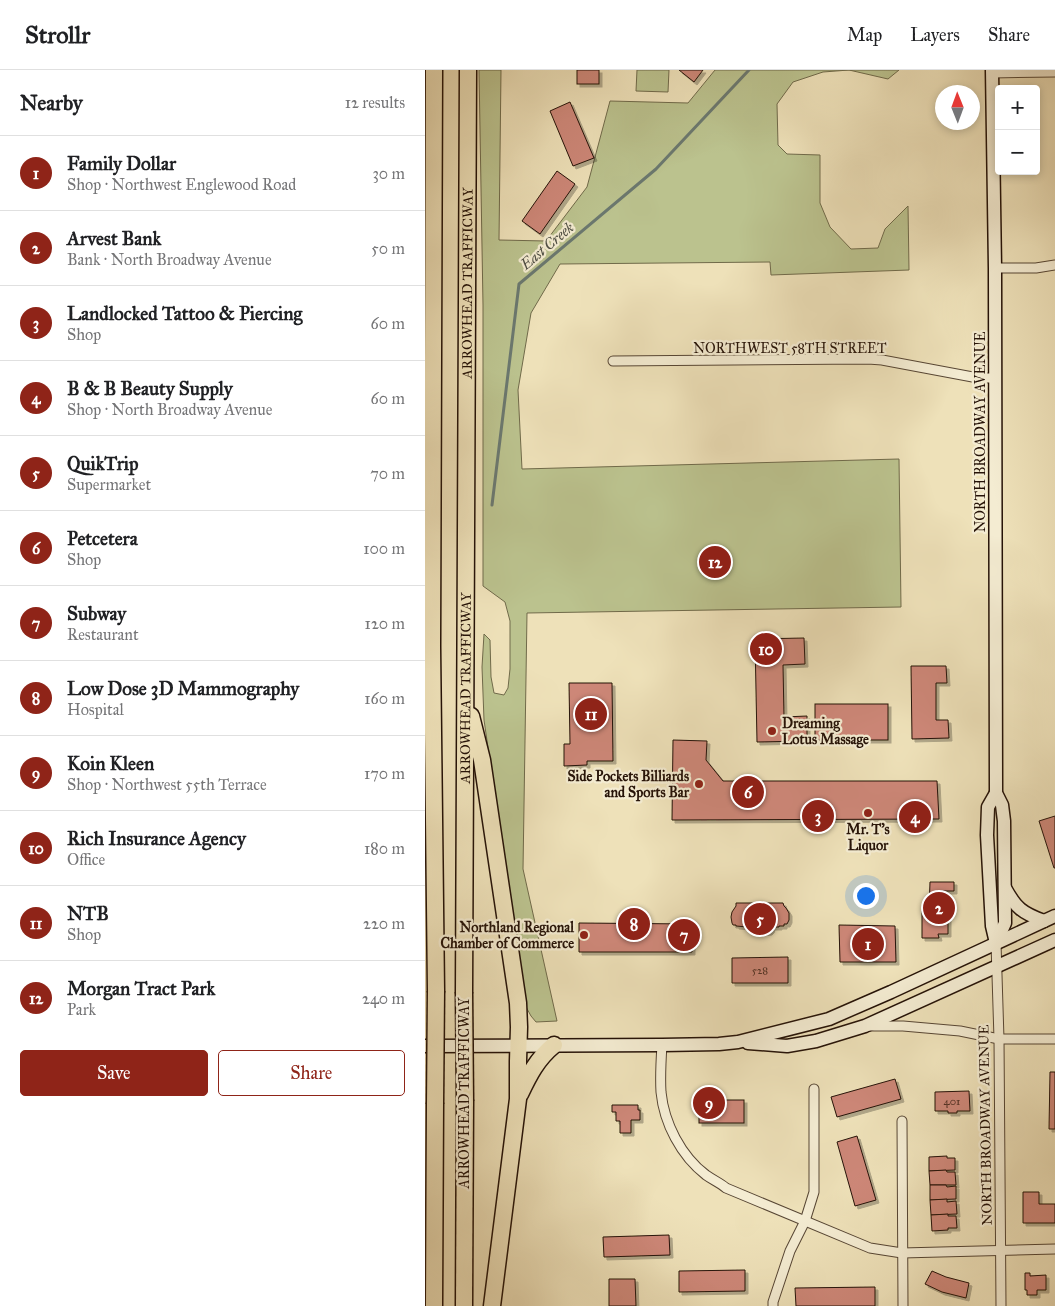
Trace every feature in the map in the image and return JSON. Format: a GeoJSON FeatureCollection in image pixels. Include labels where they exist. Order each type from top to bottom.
{"type":"FeatureCollection","features":[{"type":"Feature","properties":{"kind":"highway","name":"ARROWHEAD TRAFFICWAY"},"geometry":{"type":"LineString","coordinates":[[434,1306],[437,991],[432,646],[435,70]]}},
{"type":"Feature","properties":{"kind":"highway","name":"ARROWHEAD TRAFFICWAY"},"geometry":{"type":"LineString","coordinates":[[464,1306],[468,70]]}},
{"type":"Feature","properties":{"kind":"highway"},"geometry":{"type":"LineString","coordinates":[[425,690],[432,646]]}},
{"type":"Feature","properties":{"kind":"highway"},"geometry":{"type":"LineString","coordinates":[[465,694],[482,760],[519,1027],[518,1099],[492,1306]]}},
{"type":"Feature","properties":{"kind":"highway"},"geometry":{"type":"LineString","coordinates":[[518,1099],[527,1079],[539,1060],[554,1045]]}},
{"type":"Feature","properties":{"kind":"main road","name":"NORTH BROADWAY AVENUE"},"geometry":{"type":"LineString","coordinates":[[992,71],[995,268],[996,793],[1001,805],[1004,821],[1005,923],[996,943]]}},
{"type":"Feature","properties":{"kind":"main road","name":"NORTH BROADWAY AVENUE"},"geometry":{"type":"LineString","coordinates":[[996,793],[988,807],[987,835],[992,926],[996,943]]}},
{"type":"Feature","properties":{"kind":"main road"},"geometry":{"type":"LineString","coordinates":[[1004,886],[1011,900],[1019,909],[1031,916],[1049,918]]}},
{"type":"Feature","properties":{"kind":"main road"},"geometry":{"type":"LineString","coordinates":[[425,1046],[661,1045],[738,1042],[829,1019],[1049,918]]}},
{"type":"Feature","properties":{"kind":"main road"},"geometry":{"type":"LineString","coordinates":[[738,1042],[787,1046],[816,1041],[865,1026],[1055,940]]}},
{"type":"Feature","properties":{"kind":"street"},"geometry":{"type":"LineString","coordinates":[[992,71],[1055,72]]}},
{"type":"Feature","properties":{"kind":"street"},"geometry":{"type":"LineString","coordinates":[[995,268],[1035,268],[1055,265]]}},
{"type":"Feature","properties":{"kind":"street","name":"NORTHWEST 58TH STREET"},"geometry":{"type":"LineString","coordinates":[[613,361],[868,359],[978,378],[995,378]]}},
{"type":"Feature","properties":{"kind":"street","name":"NORTH BROADWAY AVENUE"},"geometry":{"type":"LineString","coordinates":[[996,943],[999,1038],[1001,1306]]}},
{"type":"Feature","properties":{"kind":"street"},"geometry":{"type":"LineString","coordinates":[[865,1026],[903,1026],[960,1031],[999,1038],[1055,1039]]}},
{"type":"Feature","properties":{"kind":"street"},"geometry":{"type":"LineString","coordinates":[[661,1045],[661,1087],[669,1123],[676,1138],[694,1164],[706,1175],[726,1188],[870,1248],[901,1253],[1055,1249]]}},
{"type":"Feature","properties":{"kind":"street"},"geometry":{"type":"LineString","coordinates":[[773,1306],[790,1251],[805,1221],[814,1192],[814,1089]]}},
{"type":"Feature","properties":{"kind":"street"},"geometry":{"type":"LineString","coordinates":[[902,1121],[901,1253],[903,1306]]}},
{"type":"Feature","properties":{"kind":"green space"},"geometry":{"type":"Polygon","coordinates":[[[479,70],[501,70],[499,240],[546,241],[587,187],[610,101],[688,103],[715,70],[849,70],[823,72],[793,82],[777,104],[778,145],[787,154],[820,155],[820,203],[830,227],[851,249],[878,248],[885,229],[908,206],[909,270],[771,275],[770,262],[560,264],[531,313],[518,390],[522,469],[899,459],[901,607],[527,613],[523,869],[557,1021],[536,1022],[526,1007],[484,720],[482,667],[484,634],[490,640],[491,677],[494,693],[504,695],[508,688],[510,669],[510,621],[505,602],[483,586],[483,305],[479,70]]]}},
{"type":"Feature","properties":{"kind":"green space"},"geometry":{"type":"Polygon","coordinates":[[[637,70],[669,70],[668,92],[636,91],[637,70]]]}},
{"type":"Feature","properties":{"kind":"green space"},"geometry":{"type":"Polygon","coordinates":[[[849,70],[899,70],[888,79],[849,70]]]}},
{"type":"Feature","properties":{"kind":"building"},"geometry":{"type":"Polygon","coordinates":[[[577,70],[599,70],[599,84],[577,84],[577,70]]]}},
{"type":"Feature","properties":{"kind":"building"},"geometry":{"type":"Polygon","coordinates":[[[679,70],[703,70],[694,82],[679,70]]]}},
{"type":"Feature","properties":{"kind":"building"},"geometry":{"type":"Polygon","coordinates":[[[570,102],[594,158],[573,166],[550,111],[570,102]]]}},
{"type":"Feature","properties":{"kind":"building"},"geometry":{"type":"Polygon","coordinates":[[[557,171],[575,184],[540,234],[522,221],[557,171]]]}},
{"type":"Feature","properties":{"kind":"building"},"geometry":{"type":"Polygon","coordinates":[[[804,638],[805,664],[783,665],[784,717],[807,716],[807,741],[757,742],[755,639],[804,638]]]}},
{"type":"Feature","properties":{"kind":"building"},"geometry":{"type":"Polygon","coordinates":[[[911,666],[946,666],[947,683],[936,683],[936,720],[948,720],[949,738],[912,739],[911,666]]]}},
{"type":"Feature","properties":{"kind":"building"},"geometry":{"type":"Polygon","coordinates":[[[569,683],[612,683],[613,761],[587,761],[587,765],[564,766],[564,744],[570,744],[569,683]]]}},
{"type":"Feature","properties":{"kind":"building"},"geometry":{"type":"Polygon","coordinates":[[[815,704],[888,704],[888,740],[815,740],[815,704]]]}},
{"type":"Feature","properties":{"kind":"building"},"geometry":{"type":"Polygon","coordinates":[[[673,740],[707,741],[706,760],[723,781],[937,781],[939,819],[672,820],[673,740]]]}},
{"type":"Feature","properties":{"kind":"building"},"geometry":{"type":"Polygon","coordinates":[[[1055,816],[1055,868],[1054,868],[1039,821],[1055,816]]]}},
{"type":"Feature","properties":{"kind":"building"},"geometry":{"type":"Polygon","coordinates":[[[930,882],[954,882],[954,891],[937,891],[937,906],[948,906],[948,934],[938,934],[939,938],[922,938],[922,911],[929,911],[930,882]]]}},
{"type":"Feature","properties":{"kind":"building"},"geometry":{"type":"Polygon","coordinates":[[[736,903],[783,903],[789,913],[789,920],[784,926],[772,927],[769,932],[752,932],[749,931],[748,927],[733,925],[731,917],[736,903]]]}},
{"type":"Feature","properties":{"kind":"building"},"geometry":{"type":"Polygon","coordinates":[[[579,923],[692,924],[692,952],[579,952],[579,923]]]}},
{"type":"Feature","properties":{"kind":"building"},"geometry":{"type":"Polygon","coordinates":[[[839,925],[895,926],[896,962],[840,962],[839,925]]]}},
{"type":"Feature","properties":{"kind":"building"},"geometry":{"type":"Polygon","coordinates":[[[788,957],[788,983],[732,983],[732,958],[788,957]]]}},
{"type":"Feature","properties":{"kind":"building"},"geometry":{"type":"Polygon","coordinates":[[[1050,1072],[1055,1072],[1055,1129],[1049,1129],[1050,1072]]]}},
{"type":"Feature","properties":{"kind":"building"},"geometry":{"type":"Polygon","coordinates":[[[895,1079],[901,1099],[837,1117],[831,1097],[895,1079]]]}},
{"type":"Feature","properties":{"kind":"building"},"geometry":{"type":"Polygon","coordinates":[[[969,1091],[970,1111],[948,1113],[948,1111],[935,1111],[935,1092],[969,1091]]]}},
{"type":"Feature","properties":{"kind":"building"},"geometry":{"type":"Polygon","coordinates":[[[699,1100],[744,1100],[744,1123],[699,1123],[699,1100]]]}},
{"type":"Feature","properties":{"kind":"building"},"geometry":{"type":"Polygon","coordinates":[[[612,1105],[638,1105],[640,1120],[631,1120],[631,1133],[620,1133],[620,1121],[616,1121],[616,1112],[612,1112],[612,1105]]]}},
{"type":"Feature","properties":{"kind":"building"},"geometry":{"type":"Polygon","coordinates":[[[857,1136],[876,1200],[855,1206],[837,1142],[857,1136]]]}},
{"type":"Feature","properties":{"kind":"building"},"geometry":{"type":"Polygon","coordinates":[[[947,1156],[947,1158],[955,1158],[955,1170],[929,1171],[929,1157],[947,1156]]]}},
{"type":"Feature","properties":{"kind":"building"},"geometry":{"type":"Polygon","coordinates":[[[946,1170],[947,1172],[955,1172],[956,1185],[930,1185],[929,1171],[946,1170]]]}},
{"type":"Feature","properties":{"kind":"building"},"geometry":{"type":"Polygon","coordinates":[[[930,1185],[956,1186],[956,1199],[930,1200],[930,1185]]]}},
{"type":"Feature","properties":{"kind":"building"},"geometry":{"type":"Polygon","coordinates":[[[1023,1192],[1039,1192],[1039,1204],[1055,1204],[1055,1223],[1023,1223],[1023,1192]]]}},
{"type":"Feature","properties":{"kind":"building"},"geometry":{"type":"Polygon","coordinates":[[[947,1199],[947,1202],[956,1201],[957,1214],[931,1215],[930,1200],[947,1199]]]}},
{"type":"Feature","properties":{"kind":"building"},"geometry":{"type":"Polygon","coordinates":[[[948,1214],[948,1216],[956,1216],[957,1228],[932,1231],[931,1215],[948,1214]]]}},
{"type":"Feature","properties":{"kind":"building"},"geometry":{"type":"Polygon","coordinates":[[[669,1235],[670,1255],[604,1257],[603,1237],[669,1235]]]}},
{"type":"Feature","properties":{"kind":"building"},"geometry":{"type":"Polygon","coordinates":[[[745,1270],[745,1291],[679,1292],[679,1271],[745,1270]]]}},
{"type":"Feature","properties":{"kind":"building"},"geometry":{"type":"Polygon","coordinates":[[[932,1271],[969,1283],[966,1298],[942,1292],[925,1284],[932,1271]]]}},
{"type":"Feature","properties":{"kind":"building"},"geometry":{"type":"Polygon","coordinates":[[[1025,1273],[1030,1273],[1030,1276],[1046,1275],[1046,1290],[1037,1290],[1037,1295],[1027,1295],[1027,1290],[1025,1290],[1025,1273]]]}},
{"type":"Feature","properties":{"kind":"building"},"geometry":{"type":"Polygon","coordinates":[[[609,1279],[635,1279],[636,1306],[609,1306],[609,1279]]]}},
{"type":"Feature","properties":{"kind":"building"},"geometry":{"type":"Polygon","coordinates":[[[875,1287],[875,1306],[796,1306],[795,1288],[875,1287]]]}},
{"type":"Feature","properties":{"kind":"waterway","name":"East Creek"},"geometry":{"type":"LineString","coordinates":[[492,505],[519,284],[656,169],[749,70]]}},
{"type":"Feature","properties":{"kind":"place","name":"Morgan Tract Park"},"geometry":{"type":"Point","coordinates":[715,562]}},
{"type":"Feature","properties":{"kind":"place","name":"Rich Insurance Agency"},"geometry":{"type":"Point","coordinates":[766,649]}},
{"type":"Feature","properties":{"kind":"place","name":"NTB"},"geometry":{"type":"Point","coordinates":[591,714]}},
{"type":"Feature","properties":{"kind":"place","name":"Dreaming Lotus Massage"},"geometry":{"type":"Point","coordinates":[772,731]}},
{"type":"Feature","properties":{"kind":"place","name":"Side Pockets Billiards and Sports Bar"},"geometry":{"type":"Point","coordinates":[699,784]}},
{"type":"Feature","properties":{"kind":"place","name":"Petcetera"},"geometry":{"type":"Point","coordinates":[748,792]}},
{"type":"Feature","properties":{"kind":"place","name":"Mr. T's Liquor"},"geometry":{"type":"Point","coordinates":[868,813]}},
{"type":"Feature","properties":{"kind":"place","name":"Landlocked Tattoo & Piercing"},"geometry":{"type":"Point","coordinates":[818,816]}},
{"type":"Feature","properties":{"kind":"place","name":"B & B Beauty Supply"},"geometry":{"type":"Point","coordinates":[915,817]}},
{"type":"Feature","properties":{"kind":"place","name":"Arvest Bank"},"geometry":{"type":"Point","coordinates":[939,908]}},
{"type":"Feature","properties":{"kind":"place","name":"QuikTrip"},"geometry":{"type":"Point","coordinates":[760,919]}},
{"type":"Feature","properties":{"kind":"place","name":"Low Dose 3D Mammography"},"geometry":{"type":"Point","coordinates":[634,924]}},
{"type":"Feature","properties":{"kind":"place","name":"Northland Regional Chamber of Commerce"},"geometry":{"type":"Point","coordinates":[584,935]}},
{"type":"Feature","properties":{"kind":"place","name":"Subway"},"geometry":{"type":"Point","coordinates":[684,935]}},
{"type":"Feature","properties":{"kind":"place","name":"Family Dollar"},"geometry":{"type":"Point","coordinates":[868,944]}},
{"type":"Feature","properties":{"kind":"place","name":"Koin Kleen"},"geometry":{"type":"Point","coordinates":[709,1103]}}]}
